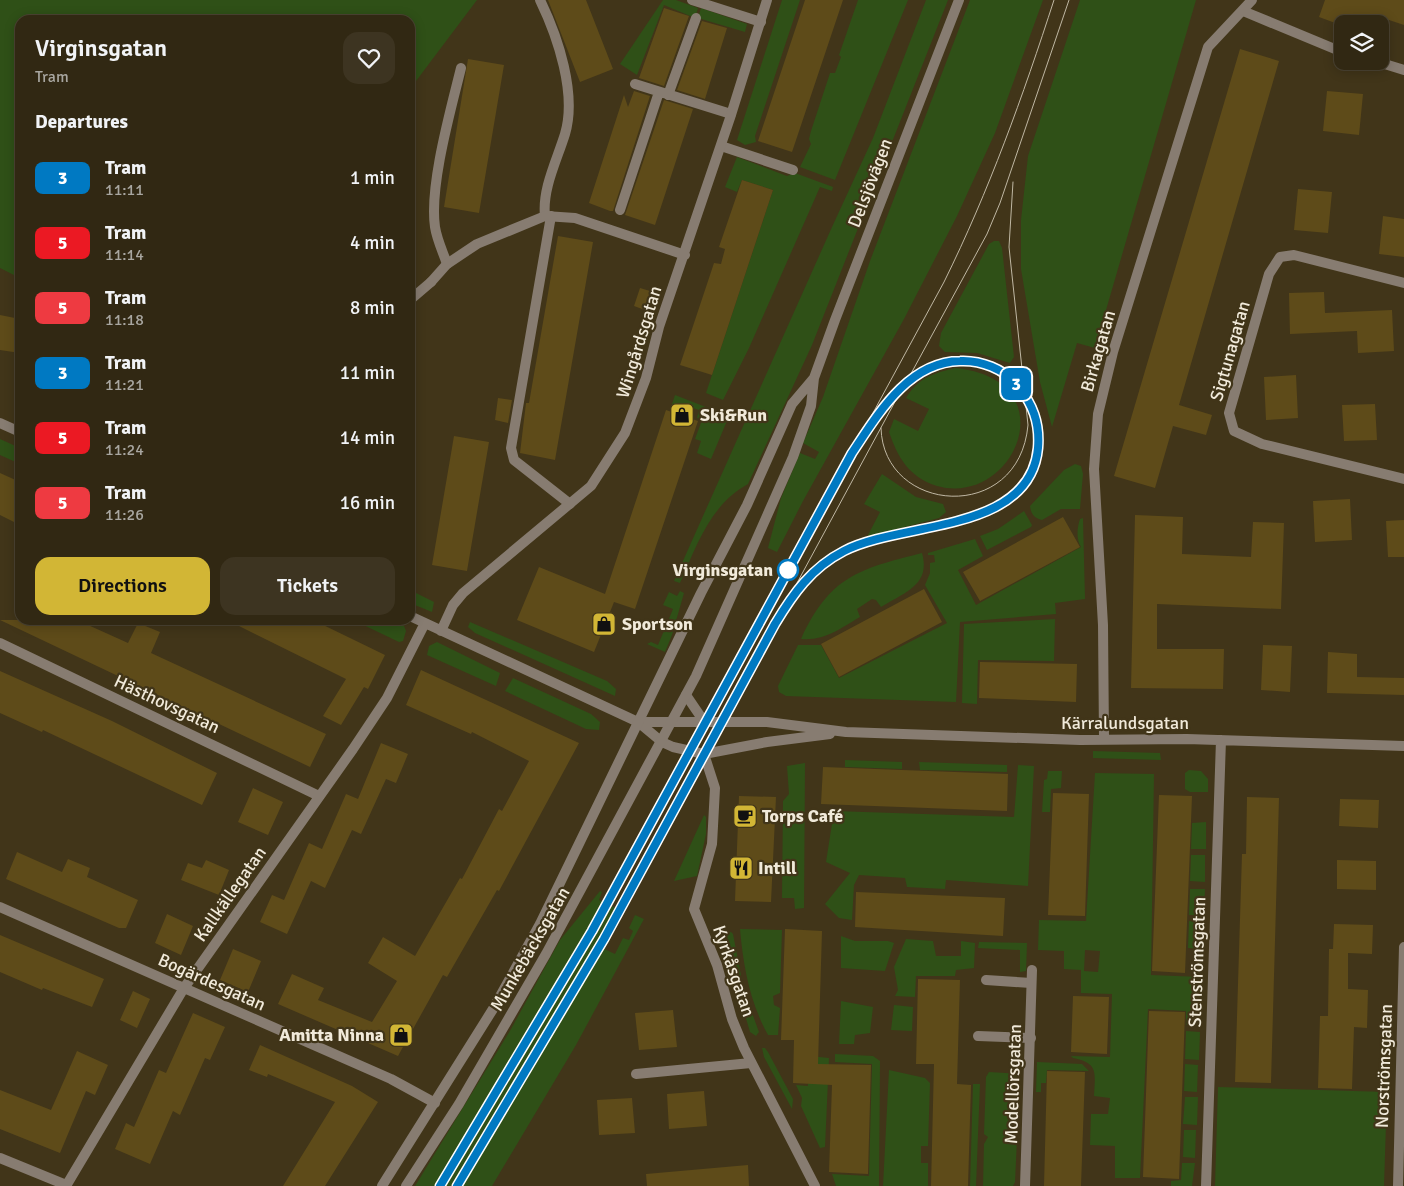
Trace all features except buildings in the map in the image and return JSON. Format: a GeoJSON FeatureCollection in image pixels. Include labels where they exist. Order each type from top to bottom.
{"type":"FeatureCollection","features":[{"type":"Feature","properties":{"kind":"street"},"geometry":{"type":"LineString","coordinates":[[540,0],[562,60],[568,120],[546,195],[548,216],[511,448],[514,460],[570,504]]}},
{"type":"Feature","properties":{"kind":"street"},"geometry":{"type":"LineString","coordinates":[[692,0],[761,22]]}},
{"type":"Feature","properties":{"kind":"street","name":"Wingårdsgatan"},"geometry":{"type":"LineString","coordinates":[[441,631],[454,605],[463,593],[591,486],[625,433],[646,378],[659,327],[685,256],[767,0]]}},
{"type":"Feature","properties":{"kind":"street","name":"Delsjövägen"},"geometry":{"type":"LineString","coordinates":[[672,723],[793,457],[811,406],[814,378],[959,0]]}},
{"type":"Feature","properties":{"kind":"street","name":"Birkagatan"},"geometry":{"type":"LineString","coordinates":[[1104,739],[1103,625],[1094,469],[1098,414],[1113,352],[1208,47],[1252,0]]}},
{"type":"Feature","properties":{"kind":"street"},"geometry":{"type":"LineString","coordinates":[[1244,10],[1334,49]]}},
{"type":"Feature","properties":{"kind":"street"},"geometry":{"type":"LineString","coordinates":[[620,210],[663,94],[696,18]]}},
{"type":"Feature","properties":{"kind":"street"},"geometry":{"type":"LineString","coordinates":[[1389,65],[1404,70]]}},
{"type":"Feature","properties":{"kind":"street"},"geometry":{"type":"LineString","coordinates":[[447,264],[435,227],[436,190],[448,119],[461,68]]}},
{"type":"Feature","properties":{"kind":"street"},"geometry":{"type":"LineString","coordinates":[[635,84],[731,114]]}},
{"type":"Feature","properties":{"kind":"street"},"geometry":{"type":"LineString","coordinates":[[721,146],[793,170]]}},
{"type":"Feature","properties":{"kind":"street"},"geometry":{"type":"LineString","coordinates":[[415,296],[431,282],[447,264],[477,244],[548,216],[576,218],[685,256]]}},
{"type":"Feature","properties":{"kind":"street","name":"Sigtunagatan"},"geometry":{"type":"LineString","coordinates":[[1404,284],[1294,254],[1280,257],[1269,274],[1229,413],[1234,431],[1262,444],[1404,479]]}},
{"type":"Feature","properties":{"kind":"street","name":"Delsjövägen"},"geometry":{"type":"LineString","coordinates":[[638,722],[701,593],[747,505],[792,404],[814,378]]}},
{"type":"Feature","properties":{"kind":"street"},"geometry":{"type":"LineString","coordinates":[[0,423],[15,430]]}},
{"type":"Feature","properties":{"kind":"street"},"geometry":{"type":"LineString","coordinates":[[415,618],[638,722]]}},
{"type":"Feature","properties":{"kind":"street","name":"Kallkällegatan"},"geometry":{"type":"LineString","coordinates":[[66,1186],[184,988],[386,698],[425,623]]}},
{"type":"Feature","properties":{"kind":"street","name":"Hästhovsgatan"},"geometry":{"type":"LineString","coordinates":[[0,643],[319,796]]}},
{"type":"Feature","properties":{"kind":"street"},"geometry":{"type":"LineString","coordinates":[[686,695],[705,723]]}},
{"type":"Feature","properties":{"kind":"street","name":"Kärralundsgatan"},"geometry":{"type":"LineString","coordinates":[[638,722],[662,742],[689,752],[704,754],[767,742],[846,732]]}},
{"type":"Feature","properties":{"kind":"street","name":"Kärralundsgatan"},"geometry":{"type":"LineString","coordinates":[[638,722],[767,722],[846,732],[1080,740],[1220,740],[1404,746]]}},
{"type":"Feature","properties":{"kind":"street","name":"Munkebäcksgatan"},"geometry":{"type":"LineString","coordinates":[[382,1186],[436,1103],[493,1009],[540,924],[638,722]]}},
{"type":"Feature","properties":{"kind":"street","name":"Munkebäcksgatan"},"geometry":{"type":"LineString","coordinates":[[406,1186],[459,1104],[529,985],[672,723]]}},
{"type":"Feature","properties":{"kind":"street","name":"Stenströmsgatan"},"geometry":{"type":"LineString","coordinates":[[1206,1186],[1220,740]]}},
{"type":"Feature","properties":{"kind":"street","name":"Kyrkåsgatan"},"geometry":{"type":"LineString","coordinates":[[704,754],[715,788],[712,844],[694,909],[717,965],[732,1019],[751,1063],[815,1186]]}},
{"type":"Feature","properties":{"kind":"street","name":"Bogärdesgatan"},"geometry":{"type":"LineString","coordinates":[[0,906],[391,1079],[436,1103]]}},
{"type":"Feature","properties":{"kind":"street","name":"Norströmsgatan"},"geometry":{"type":"LineString","coordinates":[[1398,1186],[1404,947]]}},
{"type":"Feature","properties":{"kind":"street","name":"Modellörsgatan"},"geometry":{"type":"LineString","coordinates":[[1025,1186],[1032,970]]}},
{"type":"Feature","properties":{"kind":"street"},"geometry":{"type":"LineString","coordinates":[[986,980],[1031,983]]}},
{"type":"Feature","properties":{"kind":"street"},"geometry":{"type":"LineString","coordinates":[[978,1036],[1031,1038]]}},
{"type":"Feature","properties":{"kind":"street"},"geometry":{"type":"LineString","coordinates":[[636,1074],[751,1063]]}},
{"type":"Feature","properties":{"kind":"street"},"geometry":{"type":"LineString","coordinates":[[0,1158],[66,1186]]}},
{"type":"Feature","properties":{"kind":"green space"},"geometry":{"type":"Polygon","coordinates":[[[0,0],[477,0],[415,82],[415,15],[15,15],[15,276],[0,268],[0,0]]]}},
{"type":"Feature","properties":{"kind":"green space"},"geometry":{"type":"Polygon","coordinates":[[[663,0],[676,0],[698,8],[695,18],[664,5],[637,75],[620,64],[663,0]]]}},
{"type":"Feature","properties":{"kind":"green space"},"geometry":{"type":"Polygon","coordinates":[[[782,0],[800,0],[755,136],[756,142],[745,145],[737,140],[782,0]]]}},
{"type":"Feature","properties":{"kind":"green space"},"geometry":{"type":"Polygon","coordinates":[[[858,0],[908,0],[835,180],[800,167],[811,144],[809,139],[811,131],[830,73],[835,73],[841,57],[839,55],[858,0]]]}},
{"type":"Feature","properties":{"kind":"green space"},"geometry":{"type":"Polygon","coordinates":[[[926,0],[948,0],[812,345],[748,484],[724,503],[714,515],[699,541],[680,583],[674,581],[873,138],[926,0]]]}},
{"type":"Feature","properties":{"kind":"green space"},"geometry":{"type":"Polygon","coordinates":[[[970,0],[1043,0],[995,133],[957,216],[904,319],[803,501],[777,552],[768,548],[781,498],[800,453],[815,459],[819,452],[803,443],[823,397],[870,261],[970,0]]]}},
{"type":"Feature","properties":{"kind":"green space"},"geometry":{"type":"Polygon","coordinates":[[[1080,0],[1196,0],[1095,348],[1077,343],[1052,427],[1040,382],[1021,269],[1021,220],[1028,156],[1080,0]]]}},
{"type":"Feature","properties":{"kind":"green space"},"geometry":{"type":"Polygon","coordinates":[[[701,8],[747,24],[745,32],[698,18],[701,8]]]}},
{"type":"Feature","properties":{"kind":"green space"},"geometry":{"type":"Polygon","coordinates":[[[737,157],[787,176],[795,173],[833,187],[832,191],[820,187],[749,348],[723,400],[706,393],[773,190],[742,180],[737,192],[725,187],[737,157]]]}},
{"type":"Feature","properties":{"kind":"green space"},"geometry":{"type":"Polygon","coordinates":[[[999,241],[1002,248],[1014,357],[1010,363],[977,353],[945,352],[939,346],[941,333],[989,244],[999,241]]]}},
{"type":"Feature","properties":{"kind":"green space"},"geometry":{"type":"Polygon","coordinates":[[[955,368],[990,377],[1011,394],[1020,416],[1018,439],[1007,461],[989,478],[965,488],[937,486],[912,472],[896,450],[889,432],[894,419],[918,431],[929,409],[906,398],[927,377],[955,368]]]}},
{"type":"Feature","properties":{"kind":"green space"},"geometry":{"type":"Polygon","coordinates":[[[675,395],[729,416],[711,459],[697,453],[701,441],[695,439],[702,420],[697,418],[699,410],[678,403],[675,412],[670,410],[675,395]]]}},
{"type":"Feature","properties":{"kind":"green space"},"geometry":{"type":"Polygon","coordinates":[[[0,439],[15,446],[15,462],[0,455],[0,439]]]}},
{"type":"Feature","properties":{"kind":"green space"},"geometry":{"type":"Polygon","coordinates":[[[1075,464],[1081,466],[1083,474],[1080,509],[1061,509],[1042,520],[1035,517],[1030,506],[1064,470],[1075,464]]]}},
{"type":"Feature","properties":{"kind":"green space"},"geometry":{"type":"Polygon","coordinates":[[[882,474],[916,497],[943,504],[946,512],[939,518],[867,537],[880,512],[864,504],[882,474]]]}},
{"type":"Feature","properties":{"kind":"green space"},"geometry":{"type":"Polygon","coordinates":[[[1024,511],[1032,525],[1031,527],[987,550],[980,536],[998,529],[1024,511]]]}},
{"type":"Feature","properties":{"kind":"green space"},"geometry":{"type":"Polygon","coordinates":[[[1083,518],[1085,599],[1055,603],[1056,614],[960,622],[956,702],[786,696],[779,692],[778,686],[798,645],[821,645],[839,678],[947,623],[925,585],[930,573],[930,563],[935,562],[934,555],[928,555],[928,553],[975,539],[983,556],[958,570],[976,605],[1081,547],[1078,541],[1078,530],[1080,519],[1083,518]]]}},
{"type":"Feature","properties":{"kind":"green space"},"geometry":{"type":"Polygon","coordinates":[[[922,553],[923,573],[907,592],[881,607],[876,600],[872,599],[857,609],[860,617],[838,630],[817,638],[801,639],[823,601],[835,588],[849,578],[881,564],[922,553]]]}},
{"type":"Feature","properties":{"kind":"green space"},"geometry":{"type":"Polygon","coordinates":[[[680,591],[684,593],[665,652],[647,644],[651,642],[658,645],[673,609],[663,605],[669,592],[677,596],[680,591]]]}},
{"type":"Feature","properties":{"kind":"green space"},"geometry":{"type":"Polygon","coordinates":[[[415,592],[434,602],[432,612],[415,605],[415,592]]]}},
{"type":"Feature","properties":{"kind":"green space"},"geometry":{"type":"Polygon","coordinates":[[[1055,619],[1054,661],[978,660],[977,704],[962,703],[964,624],[1055,619]]]}},
{"type":"Feature","properties":{"kind":"green space"},"geometry":{"type":"Polygon","coordinates":[[[470,622],[607,681],[616,689],[615,696],[475,633],[468,627],[470,622]]]}},
{"type":"Feature","properties":{"kind":"green space"},"geometry":{"type":"Polygon","coordinates":[[[363,625],[404,626],[406,631],[403,641],[399,642],[363,625]]]}},
{"type":"Feature","properties":{"kind":"green space"},"geometry":{"type":"Polygon","coordinates":[[[437,642],[500,673],[496,686],[427,655],[429,646],[437,642]]]}},
{"type":"Feature","properties":{"kind":"green space"},"geometry":{"type":"Polygon","coordinates":[[[513,678],[591,714],[600,722],[599,730],[586,729],[505,691],[513,678]]]}},
{"type":"Feature","properties":{"kind":"green space"},"geometry":{"type":"Polygon","coordinates":[[[1093,751],[1160,753],[1161,760],[1093,758],[1093,751]]]}},
{"type":"Feature","properties":{"kind":"green space"},"geometry":{"type":"Polygon","coordinates":[[[845,760],[902,762],[902,769],[845,767],[845,760]]]}},
{"type":"Feature","properties":{"kind":"green space"},"geometry":{"type":"Polygon","coordinates":[[[919,762],[1007,765],[1007,772],[920,770],[919,762]]]}},
{"type":"Feature","properties":{"kind":"green space"},"geometry":{"type":"Polygon","coordinates":[[[805,763],[804,908],[795,909],[794,898],[782,898],[783,801],[789,794],[787,766],[805,763]]]}},
{"type":"Feature","properties":{"kind":"green space"},"geometry":{"type":"Polygon","coordinates":[[[1018,765],[1034,766],[1028,886],[946,880],[945,889],[907,887],[905,878],[859,875],[854,885],[852,920],[839,918],[825,904],[850,873],[826,862],[834,811],[1014,817],[1018,765]]]}},
{"type":"Feature","properties":{"kind":"green space"},"geometry":{"type":"Polygon","coordinates":[[[1189,770],[1201,771],[1208,779],[1208,792],[1190,792],[1185,789],[1185,773],[1189,770]]]}},
{"type":"Feature","properties":{"kind":"green space"},"geometry":{"type":"Polygon","coordinates":[[[1048,771],[1062,771],[1061,788],[1051,789],[1050,812],[1042,812],[1044,780],[1047,779],[1048,771]]]}},
{"type":"Feature","properties":{"kind":"green space"},"geometry":{"type":"Polygon","coordinates":[[[1095,773],[1154,774],[1151,975],[1201,977],[1201,1026],[1186,1025],[1186,1011],[1148,1009],[1140,1178],[1115,1178],[1115,1146],[1090,1145],[1091,1114],[1108,1114],[1110,1098],[1094,1096],[1094,1070],[1087,1063],[1071,1056],[1110,1057],[1112,994],[1081,993],[1081,970],[1064,969],[1064,951],[1038,950],[1039,920],[1086,921],[1095,773]],[[1085,950],[1084,971],[1098,972],[1100,951],[1085,950]]]}},
{"type":"Feature","properties":{"kind":"green space"},"geometry":{"type":"Polygon","coordinates":[[[704,815],[706,817],[706,834],[697,876],[674,881],[704,815]]]}},
{"type":"Feature","properties":{"kind":"green space"},"geometry":{"type":"Polygon","coordinates":[[[1206,822],[1206,849],[1191,849],[1192,823],[1206,822]]]}},
{"type":"Feature","properties":{"kind":"green space"},"geometry":{"type":"Polygon","coordinates":[[[1191,855],[1205,855],[1205,882],[1190,881],[1191,855]]]}},
{"type":"Feature","properties":{"kind":"green space"},"geometry":{"type":"Polygon","coordinates":[[[1190,889],[1205,889],[1204,915],[1189,915],[1190,889]]]}},
{"type":"Feature","properties":{"kind":"green space"},"geometry":{"type":"Polygon","coordinates":[[[600,891],[602,892],[599,900],[616,908],[598,946],[615,954],[623,938],[629,940],[633,931],[629,928],[635,915],[644,919],[576,1045],[492,1186],[415,1186],[511,1029],[560,940],[600,891]]]}},
{"type":"Feature","properties":{"kind":"green space"},"geometry":{"type":"Polygon","coordinates":[[[1189,921],[1204,922],[1203,949],[1188,948],[1189,921]]]}},
{"type":"Feature","properties":{"kind":"green space"},"geometry":{"type":"Polygon","coordinates":[[[740,929],[782,930],[780,993],[773,996],[774,1005],[780,1008],[778,1035],[768,1035],[756,1010],[745,970],[740,929]]]}},
{"type":"Feature","properties":{"kind":"green space"},"geometry":{"type":"Polygon","coordinates":[[[731,932],[733,934],[744,991],[759,1032],[756,1036],[750,1032],[730,964],[727,933],[731,932]]]}},
{"type":"Feature","properties":{"kind":"green space"},"geometry":{"type":"Polygon","coordinates":[[[841,936],[855,941],[888,941],[894,943],[885,971],[841,968],[841,936]]]}},
{"type":"Feature","properties":{"kind":"green space"},"geometry":{"type":"Polygon","coordinates":[[[906,939],[933,941],[936,956],[961,956],[961,941],[975,943],[974,968],[956,970],[955,976],[916,976],[915,997],[895,996],[898,990],[894,967],[906,939]]]}},
{"type":"Feature","properties":{"kind":"green space"},"geometry":{"type":"Polygon","coordinates":[[[979,942],[1027,943],[1026,971],[1020,972],[1020,950],[978,948],[979,942]]]}},
{"type":"Feature","properties":{"kind":"green space"},"geometry":{"type":"Polygon","coordinates":[[[841,1001],[873,1007],[870,1033],[855,1035],[854,1044],[839,1044],[841,1001]]]}},
{"type":"Feature","properties":{"kind":"green space"},"geometry":{"type":"Polygon","coordinates":[[[894,1005],[913,1007],[912,1031],[891,1030],[894,1005]]]}},
{"type":"Feature","properties":{"kind":"green space"},"geometry":{"type":"Polygon","coordinates":[[[1186,1031],[1200,1032],[1199,1060],[1185,1059],[1186,1031]]]}},
{"type":"Feature","properties":{"kind":"green space"},"geometry":{"type":"Polygon","coordinates":[[[762,1048],[765,1048],[768,1052],[793,1099],[792,1109],[764,1057],[762,1048]]]}},
{"type":"Feature","properties":{"kind":"green space"},"geometry":{"type":"Polygon","coordinates":[[[835,1054],[873,1056],[880,1061],[879,1186],[836,1186],[832,1174],[869,1176],[872,1064],[835,1062],[835,1054]]]}},
{"type":"Feature","properties":{"kind":"green space"},"geometry":{"type":"Polygon","coordinates":[[[800,1055],[829,1058],[825,1147],[820,1148],[801,1106],[802,1098],[796,1085],[808,1086],[807,1061],[800,1055]]]}},
{"type":"Feature","properties":{"kind":"green space"},"geometry":{"type":"Polygon","coordinates":[[[1037,1062],[1082,1064],[1089,1071],[1047,1070],[1046,1083],[1041,1083],[1041,1092],[1036,1092],[1037,1062]]]}},
{"type":"Feature","properties":{"kind":"green space"},"geometry":{"type":"Polygon","coordinates":[[[1185,1064],[1198,1065],[1197,1092],[1184,1091],[1185,1064]]]}},
{"type":"Feature","properties":{"kind":"green space"},"geometry":{"type":"Polygon","coordinates":[[[889,1070],[925,1078],[930,1083],[928,1146],[921,1146],[921,1163],[928,1163],[928,1186],[883,1186],[889,1070]]]}},
{"type":"Feature","properties":{"kind":"green space"},"geometry":{"type":"Polygon","coordinates":[[[989,1072],[1020,1074],[1015,1182],[1013,1186],[983,1186],[984,1144],[988,1137],[984,1134],[986,1077],[989,1072]]]}},
{"type":"Feature","properties":{"kind":"green space"},"geometry":{"type":"Polygon","coordinates":[[[973,1084],[980,1084],[976,1186],[970,1186],[973,1084]]]}},
{"type":"Feature","properties":{"kind":"green space"},"geometry":{"type":"Polygon","coordinates":[[[1218,1087],[1387,1092],[1384,1186],[1215,1186],[1218,1087]]]}},
{"type":"Feature","properties":{"kind":"green space"},"geometry":{"type":"Polygon","coordinates":[[[1185,1097],[1198,1097],[1197,1125],[1183,1124],[1185,1097]]]}},
{"type":"Feature","properties":{"kind":"green space"},"geometry":{"type":"Polygon","coordinates":[[[1184,1130],[1196,1130],[1195,1158],[1183,1157],[1184,1130]]]}},
{"type":"Feature","properties":{"kind":"green space"},"geometry":{"type":"Polygon","coordinates":[[[1182,1163],[1195,1163],[1192,1186],[1171,1186],[1171,1181],[1181,1180],[1182,1163]]]}},
{"type":"Feature","properties":{"kind":"tram line"},"geometry":{"type":"LineString","coordinates":[[440,1186],[592,931],[944,282],[976,213],[1004,143],[1054,0]]}},
{"type":"Feature","properties":{"kind":"tram line"},"geometry":{"type":"LineString","coordinates":[[907,381],[987,234],[1000,203],[1069,0]]}},
{"type":"Feature","properties":{"kind":"tram line"},"geometry":{"type":"LineString","coordinates":[[881,428],[888,457],[904,478],[926,491],[952,496],[978,493],[1002,480],[1019,457],[1028,425],[1009,247],[1013,182]]}},
{"type":"Feature","properties":{"kind":"tram line","name":"3"},"geometry":{"type":"LineString","coordinates":[[440,1186],[592,931],[852,453],[882,409],[912,379],[926,369],[944,363],[953,361],[980,362],[1005,374],[1017,385],[1030,402],[1038,426],[1038,451],[1029,476],[1013,496],[992,510],[976,516],[853,547],[818,568],[801,584],[775,624],[604,939],[457,1186]]}},
{"type":"Feature","properties":{"kind":"tram line"},"geometry":{"type":"LineString","coordinates":[[457,1186],[604,939],[775,625],[796,592],[821,565],[843,551],[893,535],[950,524],[978,516],[1002,504],[1021,487],[1034,464],[1037,454],[1039,444],[1038,428],[1030,404],[1013,381],[1005,374],[988,365],[972,361],[956,361],[926,370],[912,378],[899,389],[879,413]]}},
{"type":"Feature","properties":{"kind":"tram line"},"geometry":{"type":"LineString","coordinates":[[797,583],[897,398]]}},
{"type":"Feature","properties":{"kind":"place","name":"Ski&Run"},"geometry":{"type":"Point","coordinates":[682,415]}},
{"type":"Feature","properties":{"kind":"place","name":"Virginsgatan"},"geometry":{"type":"Point","coordinates":[788,570]}},
{"type":"Feature","properties":{"kind":"place","name":"Sportson"},"geometry":{"type":"Point","coordinates":[604,624]}},
{"type":"Feature","properties":{"kind":"place","name":"Torps Café"},"geometry":{"type":"Point","coordinates":[745,816]}},
{"type":"Feature","properties":{"kind":"place","name":"Intill"},"geometry":{"type":"Point","coordinates":[741,868]}},
{"type":"Feature","properties":{"kind":"place","name":"Amitta Ninna"},"geometry":{"type":"Point","coordinates":[401,1035]}}]}
